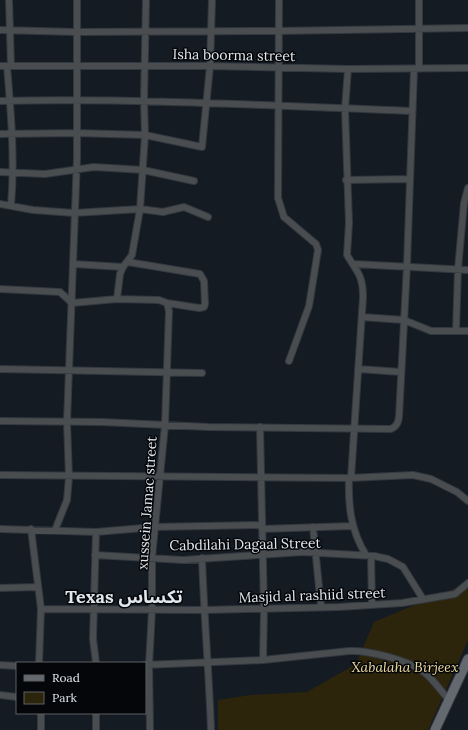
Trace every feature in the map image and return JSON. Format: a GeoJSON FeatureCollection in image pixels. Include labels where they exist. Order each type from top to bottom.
{"type":"FeatureCollection","features":[{"type":"Feature","properties":{"kind":"main road"},"geometry":{"type":"LineString","coordinates":[[435,730],[468,659]]}},
{"type":"Feature","properties":{"kind":"street"},"geometry":{"type":"LineString","coordinates":[[10,0],[6,66],[13,134],[14,173],[11,206]]}},
{"type":"Feature","properties":{"kind":"street"},"geometry":{"type":"LineString","coordinates":[[56,530],[67,500],[69,477],[67,422],[76,169],[75,66],[77,0]]}},
{"type":"Feature","properties":{"kind":"street"},"geometry":{"type":"LineString","coordinates":[[117,299],[120,274],[123,267],[132,255],[135,245],[140,209],[145,135],[144,101],[146,0]]}},
{"type":"Feature","properties":{"kind":"street"},"geometry":{"type":"LineString","coordinates":[[0,134],[76,133],[145,135],[202,147],[210,66],[212,0]]}},
{"type":"Feature","properties":{"kind":"street"},"geometry":{"type":"LineString","coordinates":[[279,0],[278,198],[284,217],[316,244],[318,250],[309,306],[288,361]]}},
{"type":"Feature","properties":{"kind":"street"},"geometry":{"type":"LineString","coordinates":[[0,421],[391,429],[398,424],[407,265],[412,111],[417,69],[419,0]]}},
{"type":"Feature","properties":{"kind":"street"},"geometry":{"type":"LineString","coordinates":[[0,30],[76,32],[278,32],[468,28]]}},
{"type":"Feature","properties":{"kind":"street","name":"Isha boorma street"},"geometry":{"type":"LineString","coordinates":[[6,66],[210,66],[278,69],[468,68]]}},
{"type":"Feature","properties":{"kind":"street"},"geometry":{"type":"LineString","coordinates":[[348,69],[345,109],[346,180],[349,223],[347,255],[354,264],[362,281],[363,297],[349,499],[352,526],[369,556],[372,604]]}},
{"type":"Feature","properties":{"kind":"street"},"geometry":{"type":"LineString","coordinates":[[0,101],[76,100],[207,102],[412,111]]}},
{"type":"Feature","properties":{"kind":"street"},"geometry":{"type":"LineString","coordinates":[[0,172],[45,174],[94,167],[143,170],[194,181]]}},
{"type":"Feature","properties":{"kind":"street"},"geometry":{"type":"LineString","coordinates":[[346,180],[409,179]]}},
{"type":"Feature","properties":{"kind":"street"},"geometry":{"type":"LineString","coordinates":[[456,331],[458,269],[464,203],[468,188]]}},
{"type":"Feature","properties":{"kind":"street"},"geometry":{"type":"LineString","coordinates":[[0,204],[33,210],[74,213],[140,209],[163,212],[184,208],[208,217]]}},
{"type":"Feature","properties":{"kind":"street"},"geometry":{"type":"LineString","coordinates":[[0,289],[60,292],[72,303],[117,299],[159,300],[167,303],[199,308],[204,307],[203,277],[197,273],[128,262]]}},
{"type":"Feature","properties":{"kind":"street"},"geometry":{"type":"LineString","coordinates":[[73,264],[123,267]]}},
{"type":"Feature","properties":{"kind":"street"},"geometry":{"type":"LineString","coordinates":[[354,264],[407,265],[468,270]]}},
{"type":"Feature","properties":{"kind":"street","name":"xussein Jamac street"},"geometry":{"type":"LineString","coordinates":[[150,730],[147,665],[152,610],[152,557],[165,425],[169,311],[167,303]]}},
{"type":"Feature","properties":{"kind":"street"},"geometry":{"type":"LineString","coordinates":[[362,317],[404,320],[425,330],[468,330]]}},
{"type":"Feature","properties":{"kind":"street"},"geometry":{"type":"LineString","coordinates":[[0,369],[202,373]]}},
{"type":"Feature","properties":{"kind":"street"},"geometry":{"type":"LineString","coordinates":[[358,370],[401,372]]}},
{"type":"Feature","properties":{"kind":"street"},"geometry":{"type":"LineString","coordinates":[[260,427],[264,610],[263,660]]}},
{"type":"Feature","properties":{"kind":"street"},"geometry":{"type":"LineString","coordinates":[[0,475],[69,477],[260,476],[350,478],[413,475],[431,479],[457,492],[468,501]]}},
{"type":"Feature","properties":{"kind":"street"},"geometry":{"type":"LineString","coordinates":[[0,529],[96,532],[155,527],[352,526]]}},
{"type":"Feature","properties":{"kind":"street"},"geometry":{"type":"LineString","coordinates":[[313,527],[321,607]]}},
{"type":"Feature","properties":{"kind":"street"},"geometry":{"type":"LineString","coordinates":[[31,529],[41,609],[39,662]]}},
{"type":"Feature","properties":{"kind":"street"},"geometry":{"type":"LineString","coordinates":[[96,532],[93,639],[96,662]]}},
{"type":"Feature","properties":{"kind":"street","name":"Cabdilahi Dagaal Street"},"geometry":{"type":"LineString","coordinates":[[95,555],[152,557],[183,560],[262,556],[303,552],[369,556],[388,559],[403,567],[423,599]]}},
{"type":"Feature","properties":{"kind":"street"},"geometry":{"type":"LineString","coordinates":[[202,558],[204,610],[209,663],[210,730]]}},
{"type":"Feature","properties":{"kind":"street","name":"Masjid al rashiid street"},"geometry":{"type":"LineString","coordinates":[[41,609],[264,610],[402,603],[455,594],[468,583]]}},
{"type":"Feature","properties":{"kind":"street"},"geometry":{"type":"LineString","coordinates":[[0,588],[38,587]]}},
{"type":"Feature","properties":{"kind":"street"},"geometry":{"type":"LineString","coordinates":[[147,665],[263,660],[361,651],[409,664],[420,669],[449,700]]}},
{"type":"Feature","properties":{"kind":"street"},"geometry":{"type":"LineString","coordinates":[[0,665],[16,666]]}},
{"type":"Feature","properties":{"kind":"street"},"geometry":{"type":"LineString","coordinates":[[0,694],[16,697]]}},
{"type":"Feature","properties":{"kind":"street"},"geometry":{"type":"LineString","coordinates":[[41,714],[41,730]]}},
{"type":"Feature","properties":{"kind":"street"},"geometry":{"type":"LineString","coordinates":[[96,714],[96,730]]}},
{"type":"Feature","properties":{"kind":"green space","name":"Xabalaha Birjeex"},"geometry":{"type":"Polygon","coordinates":[[[468,583],[468,640],[428,730],[218,730],[218,700],[251,695],[307,692],[356,664],[374,622],[468,583]]]}},
{"type":"Feature","properties":{"kind":"district","name":"Texas تكساس"},"geometry":{"type":"Point","coordinates":[124,597]}}]}
